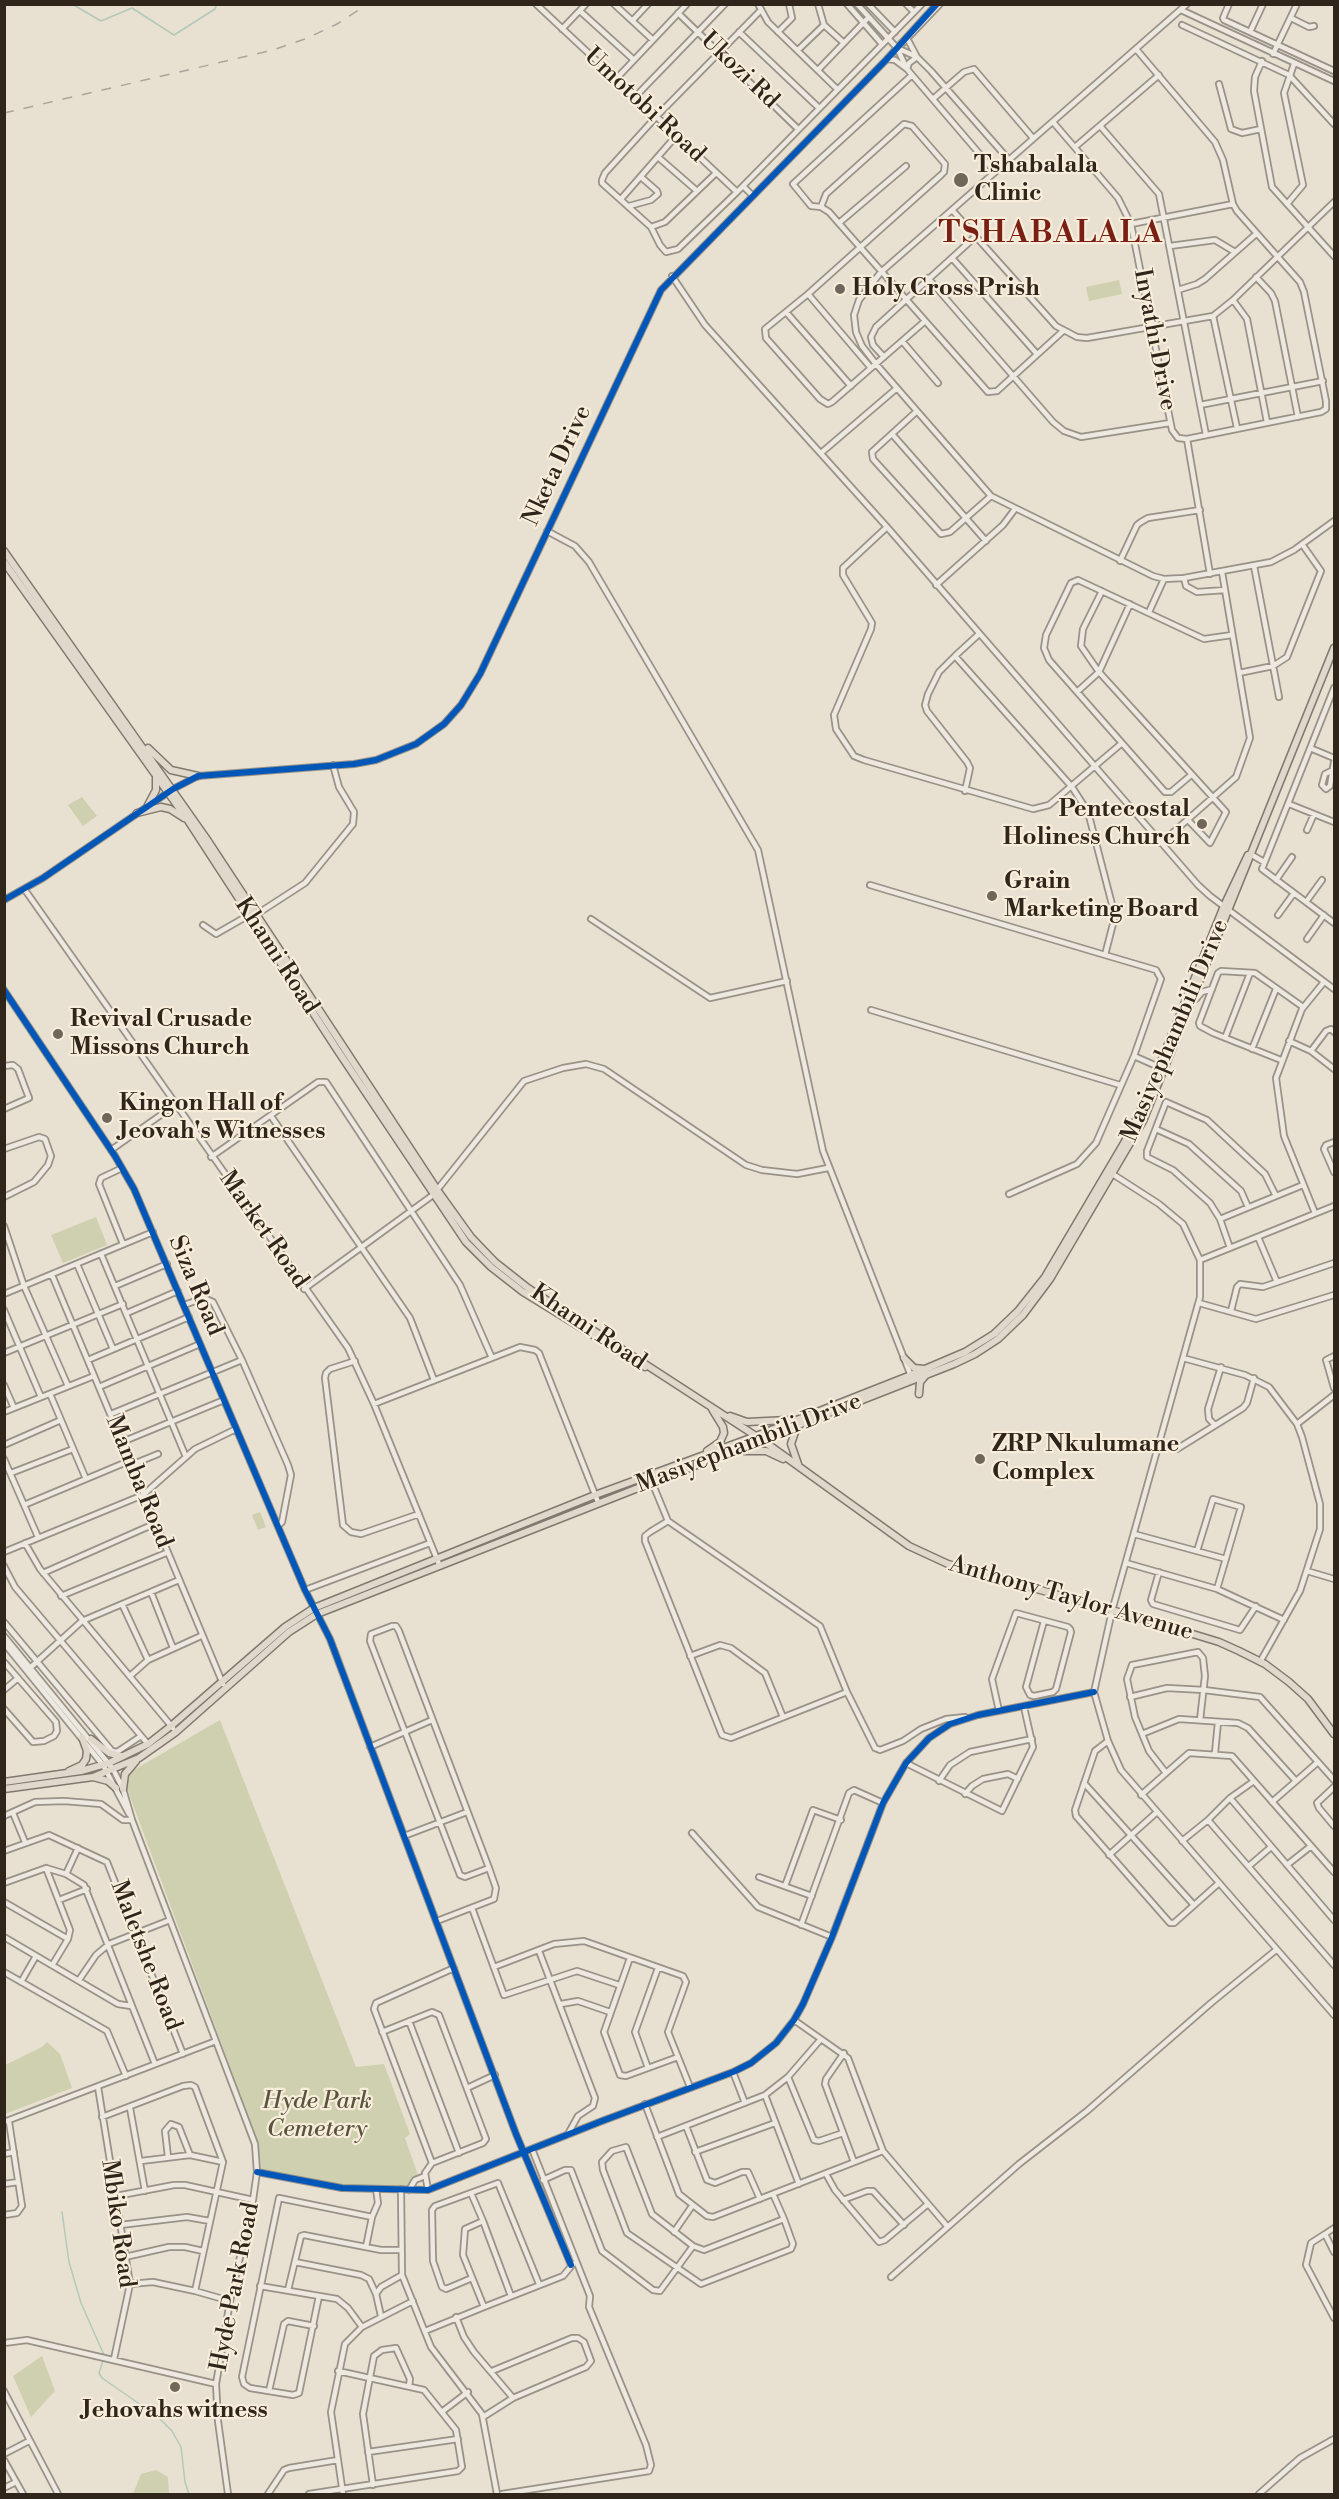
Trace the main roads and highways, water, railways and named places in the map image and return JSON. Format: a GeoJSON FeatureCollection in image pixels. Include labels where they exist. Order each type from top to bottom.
{"type":"FeatureCollection","features":[{"type":"Feature","properties":{"kind":"main road","name":"Khami Road"},"geometry":{"type":"LineString","coordinates":[[4,551],[137,738],[466,1242],[506,1280],[634,1362],[654,1371],[718,1411]]}},
{"type":"Feature","properties":{"kind":"main road","name":"Khami Road"},"geometry":{"type":"LineString","coordinates":[[4,562],[155,774],[170,790],[252,915]]}},
{"type":"Feature","properties":{"kind":"main road","name":"Masiyephambili Drive"},"geometry":{"type":"LineString","coordinates":[[651,1479],[699,1456],[975,1354],[998,1339],[1023,1315],[1050,1280],[1143,1121],[1161,1068],[1226,907],[1255,844],[1335,648]]}},
{"type":"Feature","properties":{"kind":"main road"},"geometry":{"type":"LineString","coordinates":[[137,738],[171,770],[198,776]]}},
{"type":"Feature","properties":{"kind":"main road"},"geometry":{"type":"LineString","coordinates":[[148,805],[157,786],[155,774]]}},
{"type":"Feature","properties":{"kind":"main road"},"geometry":{"type":"LineString","coordinates":[[136,813],[165,807],[189,822]]}},
{"type":"Feature","properties":{"kind":"main road","name":"Masiyephambili Drive"},"geometry":{"type":"LineString","coordinates":[[1111,1173],[1161,1068],[1226,907],[1252,855],[1255,844]]}},
{"type":"Feature","properties":{"kind":"main road"},"geometry":{"type":"LineString","coordinates":[[904,1359],[914,1368],[925,1372],[920,1382],[919,1395],[901,1381],[904,1359]]}},
{"type":"Feature","properties":{"kind":"main road"},"geometry":{"type":"LineString","coordinates":[[699,1456],[723,1437],[723,1426],[710,1407]]}},
{"type":"Feature","properties":{"kind":"main road"},"geometry":{"type":"LineString","coordinates":[[718,1411],[747,1422],[796,1422],[791,1444],[800,1467]]}},
{"type":"Feature","properties":{"kind":"main road"},"geometry":{"type":"LineString","coordinates":[[718,1411],[800,1467]]}},
{"type":"Feature","properties":{"kind":"main road","name":"Masiyephambili Drive"},"geometry":{"type":"LineString","coordinates":[[4,1789],[93,1777],[174,1729],[221,1682],[285,1627],[315,1611],[596,1498],[731,1453],[796,1422]]}},
{"type":"Feature","properties":{"kind":"main road"},"geometry":{"type":"LineString","coordinates":[[731,1453],[750,1450],[766,1451],[800,1467]]}},
{"type":"Feature","properties":{"kind":"main road","name":"Anthony Taylor Avenue"},"geometry":{"type":"LineString","coordinates":[[800,1467],[864,1515],[909,1546],[932,1558],[1219,1642],[1260,1662],[1289,1682],[1308,1699],[1335,1734]]}},
{"type":"Feature","properties":{"kind":"main road","name":"Masiyephambili Drive"},"geometry":{"type":"LineString","coordinates":[[4,1782],[108,1767],[139,1758],[226,1689],[315,1611]]}},
{"type":"Feature","properties":{"kind":"main road"},"geometry":{"type":"LineString","coordinates":[[63,1774],[82,1765],[86,1759],[87,1751],[82,1737]]}},
{"type":"Feature","properties":{"kind":"main road"},"geometry":{"type":"LineString","coordinates":[[91,1739],[111,1755],[125,1756]]}},
{"type":"Feature","properties":{"kind":"main road"},"geometry":{"type":"LineString","coordinates":[[93,1777],[108,1781],[119,1789],[125,1774],[139,1758]]}},
{"type":"Feature","properties":{"kind":"waterway"},"geometry":{"type":"LineString","coordinates":[[72,4],[101,21],[132,8],[174,35],[215,9],[217,4]]}},
{"type":"Feature","properties":{"kind":"waterway"},"geometry":{"type":"LineString","coordinates":[[62,2212],[69,2262],[81,2303],[104,2355]]}},
{"type":"Feature","properties":{"kind":"waterway"},"geometry":{"type":"LineString","coordinates":[[103,2361],[99,2373],[102,2378],[157,2416],[172,2431],[181,2447],[185,2482],[189,2494]]}},
{"type":"Feature","properties":{"kind":"railway"},"geometry":{"type":"LineString","coordinates":[[4,113],[273,50],[305,39],[337,24],[368,4]]}},
{"type":"Feature","properties":{"kind":"place","name":"Tshabalala Clinic"},"geometry":{"type":"Point","coordinates":[961,180]}},
{"type":"Feature","properties":{"kind":"place","name":"Holy Cross Prish"},"geometry":{"type":"Point","coordinates":[840,289]}},
{"type":"Feature","properties":{"kind":"place","name":"Pentecostal Holiness Church"},"geometry":{"type":"Point","coordinates":[1202,824]}},
{"type":"Feature","properties":{"kind":"place","name":"Grain Marketing Board"},"geometry":{"type":"Point","coordinates":[992,896]}},
{"type":"Feature","properties":{"kind":"place","name":"Revival Crusade Missons Church"},"geometry":{"type":"Point","coordinates":[58,1034]}},
{"type":"Feature","properties":{"kind":"place","name":"Kingon Hall of Jeovah's Witnesses"},"geometry":{"type":"Point","coordinates":[107,1118]}},
{"type":"Feature","properties":{"kind":"place","name":"ZRP Nkulumane Complex"},"geometry":{"type":"Point","coordinates":[980,1459]}},
{"type":"Feature","properties":{"kind":"place","name":"Jehovahs witness"},"geometry":{"type":"Point","coordinates":[175,2387]}},
{"type":"Feature","properties":{"kind":"district","name":"TSHABALALA"},"geometry":{"type":"Point","coordinates":[1051,235]}},
{"type":"Feature","properties":{"kind":"park label","name":"Hyde Park Cemetery"},"geometry":{"type":"Point","coordinates":[317,2116]}}]}
